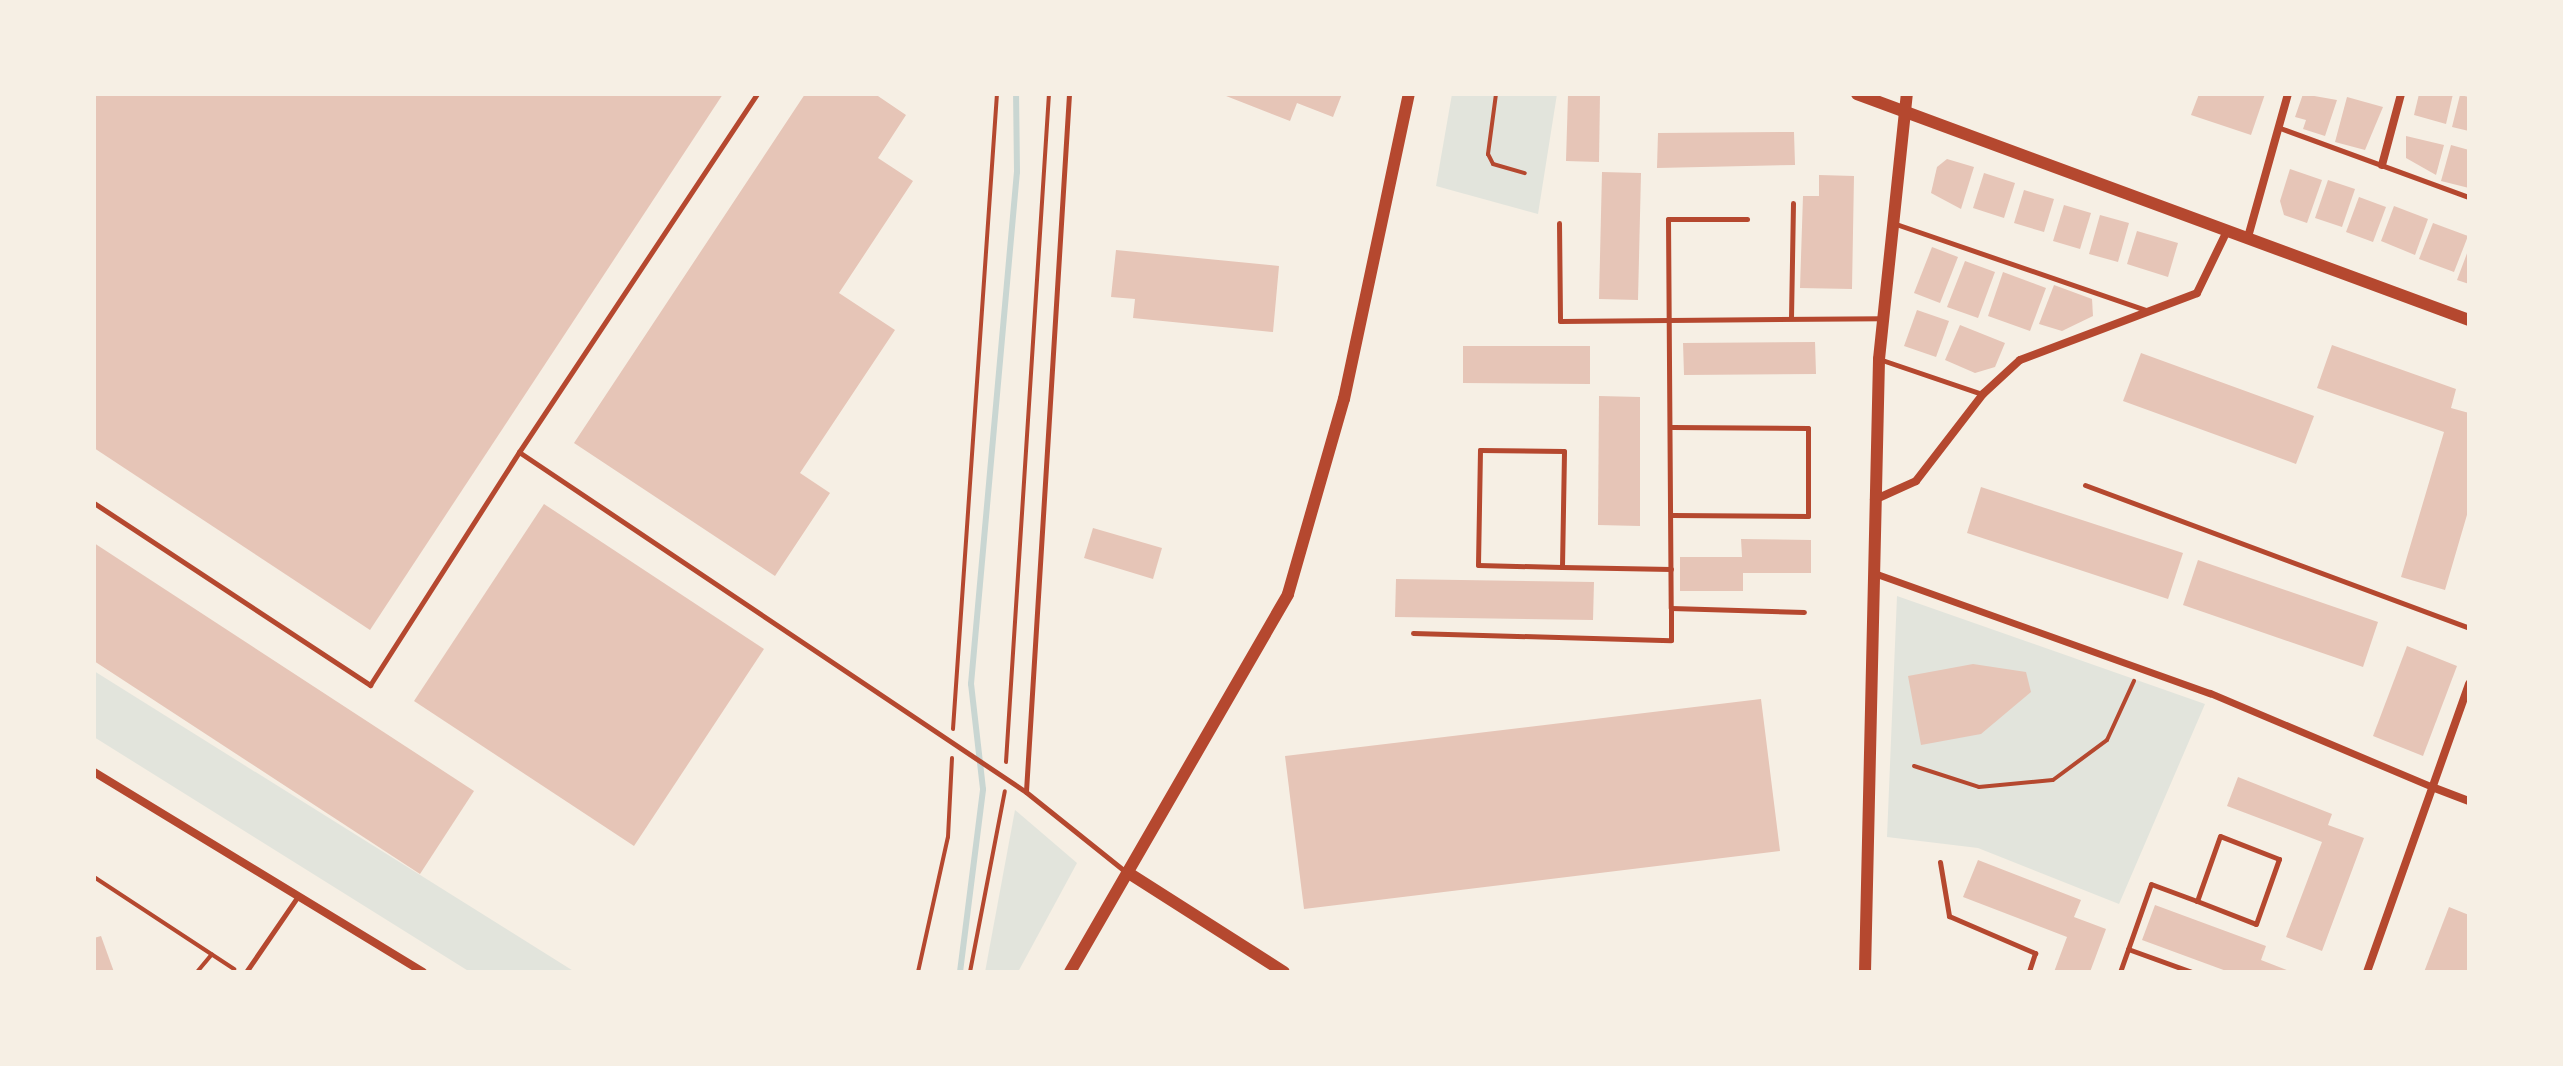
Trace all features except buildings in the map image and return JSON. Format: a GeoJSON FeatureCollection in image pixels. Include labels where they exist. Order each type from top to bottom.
{"type":"FeatureCollection","features":[{"type":"Feature","properties":{"kind":"street"},"geometry":{"type":"LineString","coordinates":[[1070,972],[1288,594],[1344,399],[1409,94]]}},
{"type":"Feature","properties":{"kind":"street"},"geometry":{"type":"LineString","coordinates":[[1857,94],[2469,320]]}},
{"type":"Feature","properties":{"kind":"street"},"geometry":{"type":"LineString","coordinates":[[1865,972],[1873,501],[1879,359],[1890,222],[1907,94]]}},
{"type":"Feature","properties":{"kind":"street"},"geometry":{"type":"LineString","coordinates":[[2248,237],[2288,94]]}},
{"type":"Feature","properties":{"kind":"street"},"geometry":{"type":"LineString","coordinates":[[2382,165],[2401,94]]}},
{"type":"Feature","properties":{"kind":"street"},"geometry":{"type":"LineString","coordinates":[[1873,501],[1916,481],[1983,394],[2020,360],[2197,293],[2227,231]]}},
{"type":"Feature","properties":{"kind":"street"},"geometry":{"type":"LineString","coordinates":[[1874,573],[2139,667],[2469,801]]}},
{"type":"Feature","properties":{"kind":"street"},"geometry":{"type":"LineString","coordinates":[[2367,972],[2469,684]]}},
{"type":"Feature","properties":{"kind":"street"},"geometry":{"type":"LineString","coordinates":[[94,772],[423,972]]}},
{"type":"Feature","properties":{"kind":"street"},"geometry":{"type":"LineString","coordinates":[[1127,872],[1284,972]]}},
{"type":"Feature","properties":{"kind":"lane"},"geometry":{"type":"LineString","coordinates":[[94,503],[370,685],[519,452],[757,94]]}},
{"type":"Feature","properties":{"kind":"lane"},"geometry":{"type":"LineString","coordinates":[[1026,792],[1069,94]]}},
{"type":"Feature","properties":{"kind":"lane"},"geometry":{"type":"LineString","coordinates":[[2280,128],[2469,197]]}},
{"type":"Feature","properties":{"kind":"lane"},"geometry":{"type":"LineString","coordinates":[[1791,318],[1793,203]]}},
{"type":"Feature","properties":{"kind":"lane"},"geometry":{"type":"LineString","coordinates":[[1413,633],[1671,640],[1672,427],[1668,219],[1747,219]]}},
{"type":"Feature","properties":{"kind":"lane"},"geometry":{"type":"LineString","coordinates":[[1890,222],[2149,311]]}},
{"type":"Feature","properties":{"kind":"lane"},"geometry":{"type":"LineString","coordinates":[[1559,223],[1560,321],[1884,318]]}},
{"type":"Feature","properties":{"kind":"lane"},"geometry":{"type":"LineString","coordinates":[[1879,359],[1983,394]]}},
{"type":"Feature","properties":{"kind":"lane"},"geometry":{"type":"LineString","coordinates":[[1672,427],[1808,428],[1808,516],[1672,515]]}},
{"type":"Feature","properties":{"kind":"lane"},"geometry":{"type":"LineString","coordinates":[[1562,567],[1564,451],[1480,450],[1478,565],[1562,567],[1671,569]]}},
{"type":"Feature","properties":{"kind":"lane"},"geometry":{"type":"LineString","coordinates":[[519,452],[1026,792],[1127,872]]}},
{"type":"Feature","properties":{"kind":"lane"},"geometry":{"type":"LineString","coordinates":[[2085,485],[2469,628]]}},
{"type":"Feature","properties":{"kind":"lane"},"geometry":{"type":"LineString","coordinates":[[1671,608],[1804,612]]}},
{"type":"Feature","properties":{"kind":"lane"},"geometry":{"type":"LineString","coordinates":[[2120,972],[2151,884],[2256,924],[2279,859],[2220,836],[2197,901]]}},
{"type":"Feature","properties":{"kind":"lane"},"geometry":{"type":"LineString","coordinates":[[1940,862],[1949,916],[2035,953],[2029,972]]}},
{"type":"Feature","properties":{"kind":"lane"},"geometry":{"type":"LineString","coordinates":[[246,972],[298,896]]}},
{"type":"Feature","properties":{"kind":"lane"},"geometry":{"type":"LineString","coordinates":[[2128,949],[2192,972]]}},
{"type":"Feature","properties":{"kind":"path"},"geometry":{"type":"LineString","coordinates":[[918,972],[948,837],[997,94]]}},
{"type":"Feature","properties":{"kind":"path"},"geometry":{"type":"LineString","coordinates":[[1006,767],[1049,94]]}},
{"type":"Feature","properties":{"kind":"path"},"geometry":{"type":"LineString","coordinates":[[1496,94],[1488,154],[1493,164],[1525,173]]}},
{"type":"Feature","properties":{"kind":"path"},"geometry":{"type":"LineString","coordinates":[[1914,766],[1979,787],[2053,780],[2107,740],[2139,667]]}},
{"type":"Feature","properties":{"kind":"path"},"geometry":{"type":"LineString","coordinates":[[970,972],[1005,783]]}},
{"type":"Feature","properties":{"kind":"path"},"geometry":{"type":"LineString","coordinates":[[94,877],[239,972]]}},
{"type":"Feature","properties":{"kind":"path"},"geometry":{"type":"LineString","coordinates":[[197,972],[212,954]]}},
{"type":"Feature","properties":{"kind":"shaded area"},"geometry":{"type":"Polygon","coordinates":[[[1452,94],[1557,94],[1538,214],[1436,186],[1452,94]]]}},
{"type":"Feature","properties":{"kind":"shaded area"},"geometry":{"type":"Polygon","coordinates":[[[1897,596],[2205,704],[2119,904],[1978,848],[1887,837],[1897,596]]]}},
{"type":"Feature","properties":{"kind":"shaded area"},"geometry":{"type":"Polygon","coordinates":[[[94,671],[575,972],[470,972],[94,737],[94,671]]]}},
{"type":"Feature","properties":{"kind":"shaded area"},"geometry":{"type":"Polygon","coordinates":[[[1015,810],[1077,863],[1018,972],[985,972],[1015,810]]]}},
{"type":"Feature","properties":{"kind":"waterway"},"geometry":{"type":"LineString","coordinates":[[960,972],[983,789],[971,684],[1017,172],[1016,94]]}}]}
